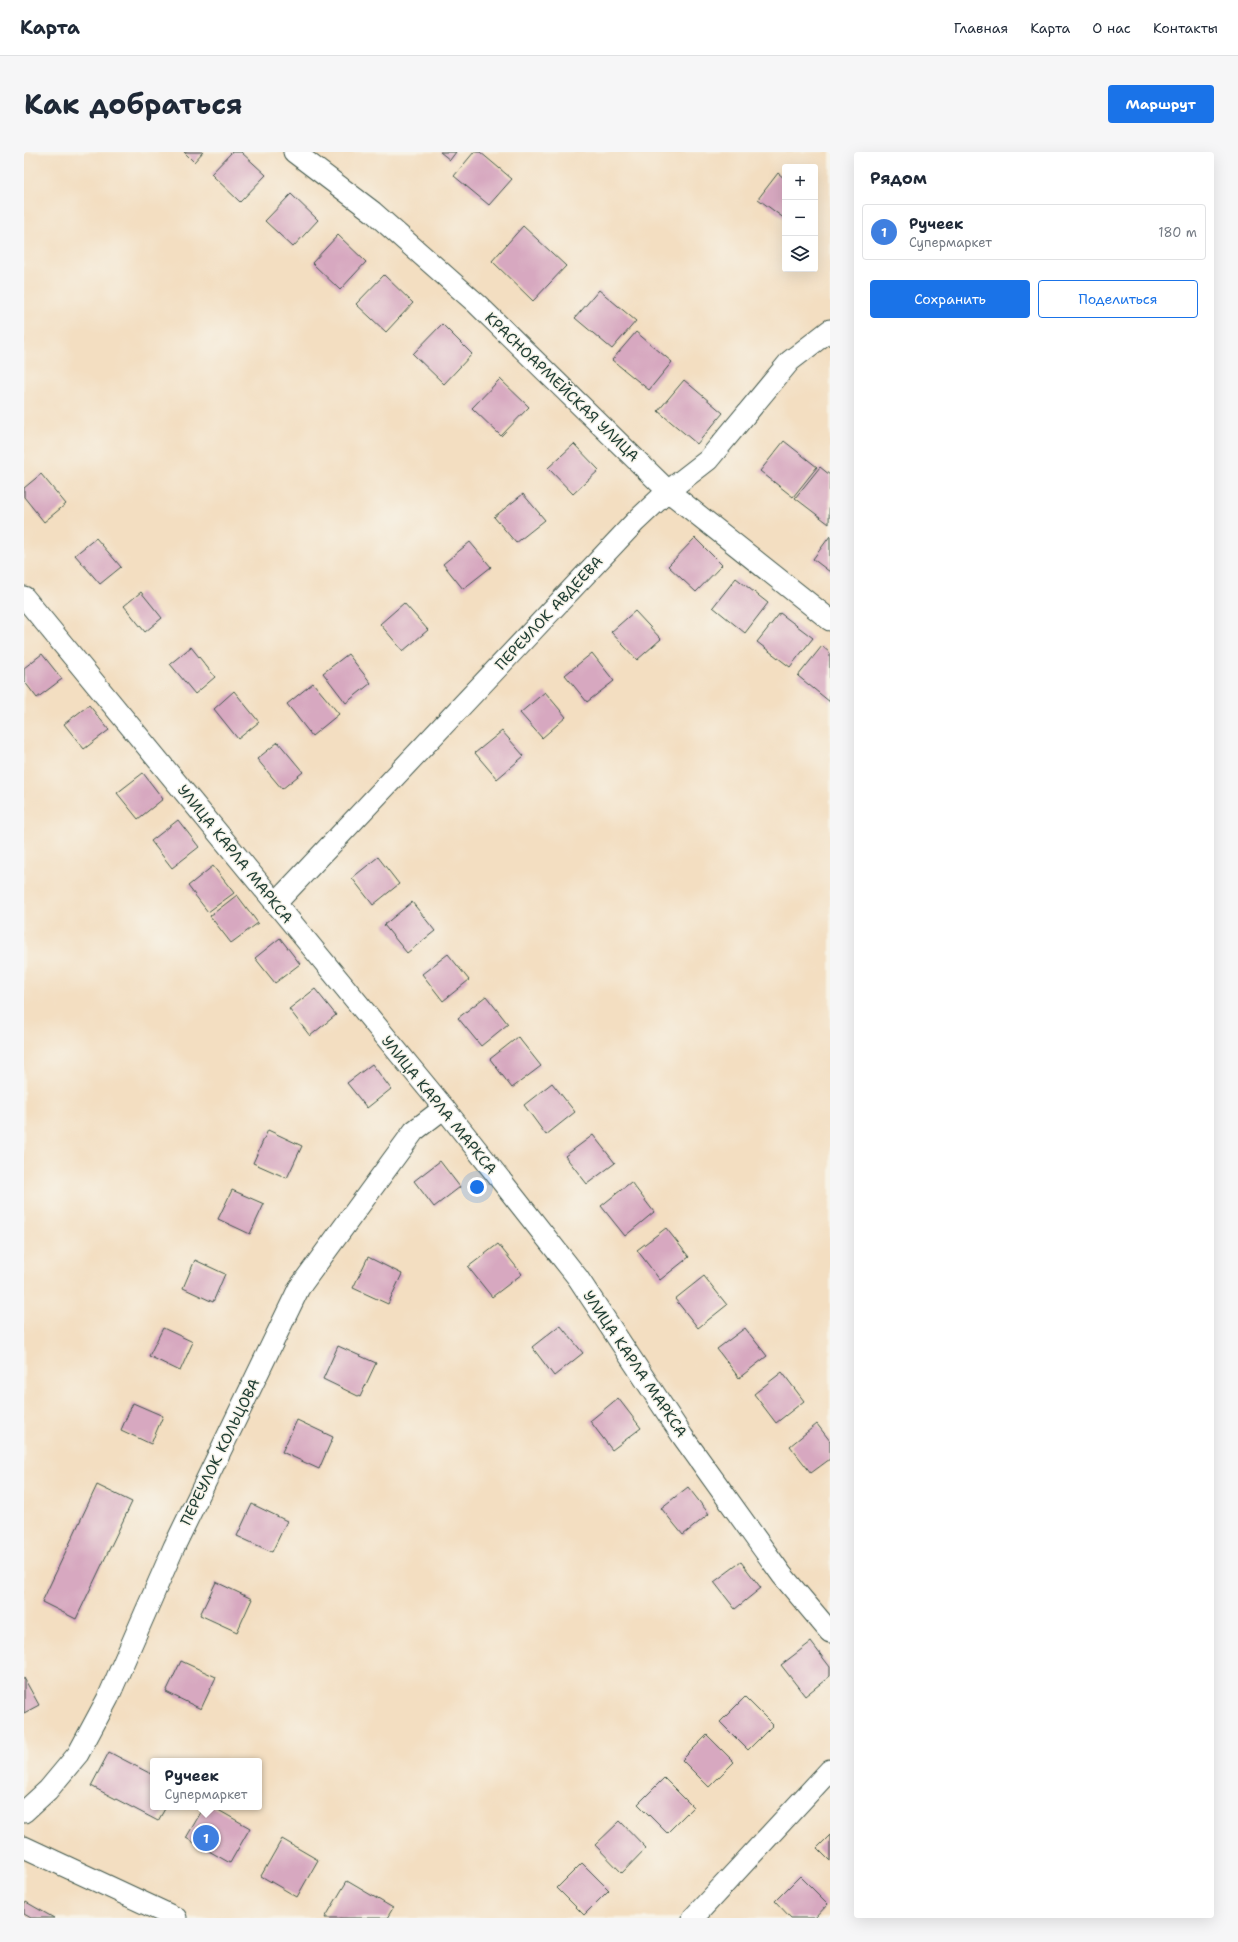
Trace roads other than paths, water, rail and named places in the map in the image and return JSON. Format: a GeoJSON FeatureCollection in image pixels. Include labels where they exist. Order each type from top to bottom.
{"type":"FeatureCollection","features":[{"type":"Feature","properties":{"kind":"street","name":"КРАСНОАРМЕЙСКАЯ УЛИЦА"},"geometry":{"type":"LineString","coordinates":[[294,152],[373,212],[477,304],[668,491],[830,620]]}},
{"type":"Feature","properties":{"kind":"street","name":"ПЕРЕУЛОК АВДЕЕВА"},"geometry":{"type":"LineString","coordinates":[[275,904],[635,522],[668,491],[708,460],[790,361],[830,330]]}},
{"type":"Feature","properties":{"kind":"street","name":"УЛИЦА КАРЛА МАРКСА"},"geometry":{"type":"LineString","coordinates":[[24,598],[444,1108],[578,1278],[683,1437],[782,1575],[830,1632]]}},
{"type":"Feature","properties":{"kind":"street","name":"ПЕРЕУЛОК КОЛЬЦОВА"},"geometry":{"type":"LineString","coordinates":[[24,1812],[48,1790],[78,1754],[108,1698],[174,1547],[299,1288],[414,1131],[444,1108]]}},
{"type":"Feature","properties":{"kind":"street"},"geometry":{"type":"LineString","coordinates":[[694,1918],[830,1770]]}},
{"type":"Feature","properties":{"kind":"street"},"geometry":{"type":"LineString","coordinates":[[24,1847],[176,1918]]}},
{"type":"Feature","properties":{"kind":"place","name":"Ручеек"},"geometry":{"type":"Point","coordinates":[206,1838]}}]}
